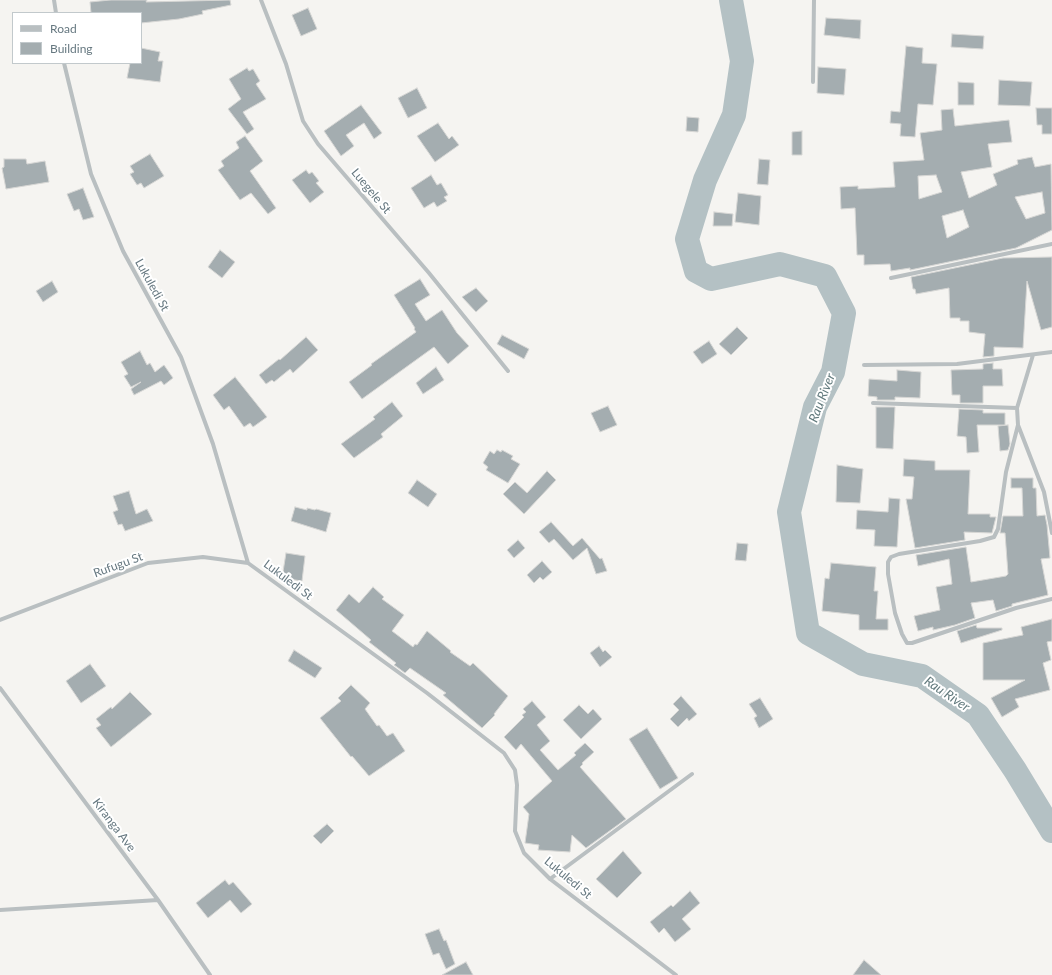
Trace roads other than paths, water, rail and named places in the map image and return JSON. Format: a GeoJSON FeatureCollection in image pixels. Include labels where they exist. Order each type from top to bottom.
{"type":"FeatureCollection","features":[{"type":"Feature","properties":{"kind":"street"},"geometry":{"type":"LineString","coordinates":[[54,0],[56,12]]}},
{"type":"Feature","properties":{"kind":"street","name":"Luegele St"},"geometry":{"type":"LineString","coordinates":[[260,0],[286,64],[303,121],[318,144],[429,273],[508,370]]}},
{"type":"Feature","properties":{"kind":"street"},"geometry":{"type":"LineString","coordinates":[[813,82],[814,0]]}},
{"type":"Feature","properties":{"kind":"street","name":"Lukuledi St"},"geometry":{"type":"LineString","coordinates":[[64,64],[91,174],[122,250],[181,357],[213,444],[248,563],[427,693],[504,753],[515,770],[517,785],[515,831],[524,853],[550,879],[676,975]]}},
{"type":"Feature","properties":{"kind":"street"},"geometry":{"type":"LineString","coordinates":[[891,278],[1052,244]]}},
{"type":"Feature","properties":{"kind":"street"},"geometry":{"type":"LineString","coordinates":[[864,365],[957,364],[1052,352]]}},
{"type":"Feature","properties":{"kind":"street"},"geometry":{"type":"LineString","coordinates":[[1033,355],[1017,408],[1018,425],[1006,472],[998,529],[994,536],[980,541],[899,554],[891,557],[888,562],[888,574],[895,613],[902,634],[907,643],[912,643],[1016,608],[1052,600]]}},
{"type":"Feature","properties":{"kind":"street"},"geometry":{"type":"LineString","coordinates":[[873,403],[1017,408]]}},
{"type":"Feature","properties":{"kind":"street"},"geometry":{"type":"LineString","coordinates":[[1018,425],[1044,492],[1052,533]]}},
{"type":"Feature","properties":{"kind":"street","name":"Rufugu St"},"geometry":{"type":"LineString","coordinates":[[0,620],[148,564],[203,557],[248,563]]}},
{"type":"Feature","properties":{"kind":"street","name":"Kiranga Ave"},"geometry":{"type":"LineString","coordinates":[[0,688],[158,900],[210,975]]}},
{"type":"Feature","properties":{"kind":"street"},"geometry":{"type":"LineString","coordinates":[[550,879],[692,774]]}},
{"type":"Feature","properties":{"kind":"street"},"geometry":{"type":"LineString","coordinates":[[0,910],[158,900]]}},
{"type":"Feature","properties":{"kind":"waterway","name":"Rau River"},"geometry":{"type":"LineString","coordinates":[[731,0],[742,61],[734,115],[705,180],[687,239],[696,271],[711,279],[780,264],[825,276],[844,313],[833,372],[815,407],[789,512],[808,633],[863,664],[922,676],[978,715],[1015,770],[1052,831]]}}]}
